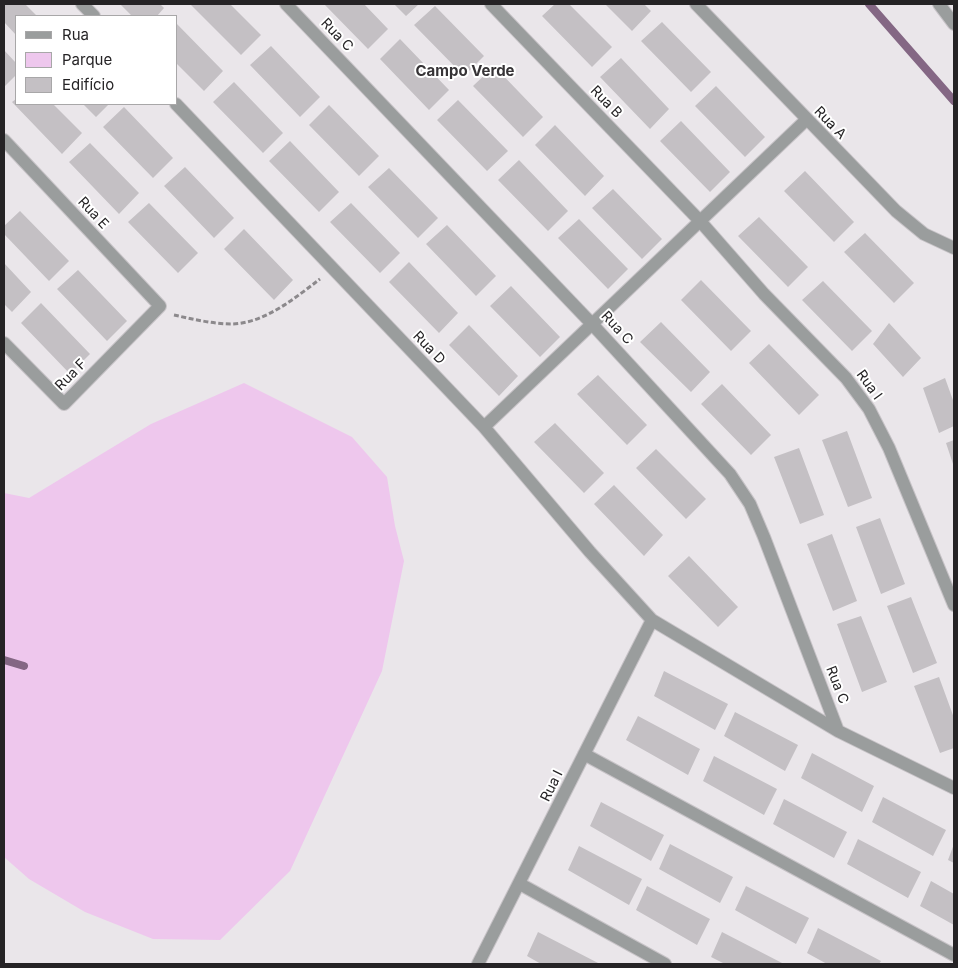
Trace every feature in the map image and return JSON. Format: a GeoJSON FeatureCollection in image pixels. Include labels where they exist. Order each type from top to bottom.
{"type":"FeatureCollection","features":[{"type":"Feature","properties":{"kind":"street"},"geometry":{"type":"LineString","coordinates":[[82,4],[93,15]]}},
{"type":"Feature","properties":{"kind":"street","name":"Rua C"},"geometry":{"type":"LineString","coordinates":[[286,4],[592,324],[730,474],[750,504],[764,537],[838,730]]}},
{"type":"Feature","properties":{"kind":"street","name":"Rua B"},"geometry":{"type":"LineString","coordinates":[[491,4],[700,221]]}},
{"type":"Feature","properties":{"kind":"street","name":"Rua A"},"geometry":{"type":"LineString","coordinates":[[696,4],[896,211],[924,234],[954,248]]}},
{"type":"Feature","properties":{"kind":"street"},"geometry":{"type":"LineString","coordinates":[[938,4],[954,24]]}},
{"type":"Feature","properties":{"kind":"street","name":"Rua D"},"geometry":{"type":"LineString","coordinates":[[177,105],[484,427],[590,552],[652,620],[838,730],[954,788]]}},
{"type":"Feature","properties":{"kind":"street"},"geometry":{"type":"LineString","coordinates":[[484,427],[806,120]]}},
{"type":"Feature","properties":{"kind":"street","name":"Rua E"},"geometry":{"type":"LineString","coordinates":[[4,140],[160,306]]}},
{"type":"Feature","properties":{"kind":"street","name":"Rua I"},"geometry":{"type":"LineString","coordinates":[[700,221],[764,294],[846,378],[869,409],[889,448],[954,605]]}},
{"type":"Feature","properties":{"kind":"street","name":"Rua F"},"geometry":{"type":"LineString","coordinates":[[4,342],[64,404],[160,306]]}},
{"type":"Feature","properties":{"kind":"street","name":"Rua I"},"geometry":{"type":"LineString","coordinates":[[478,964],[652,620]]}},
{"type":"Feature","properties":{"kind":"street"},"geometry":{"type":"LineString","coordinates":[[584,754],[954,955]]}},
{"type":"Feature","properties":{"kind":"street"},"geometry":{"type":"LineString","coordinates":[[520,884],[665,964]]}},
{"type":"Feature","properties":{"kind":"path"},"geometry":{"type":"LineString","coordinates":[[160,306],[174,315],[232,324],[260,318],[293,299],[333,270]]}},
{"type":"Feature","properties":{"kind":"green space"},"geometry":{"type":"Polygon","coordinates":[[[244,383],[352,437],[387,477],[395,526],[404,561],[382,671],[290,871],[220,940],[153,939],[85,912],[29,879],[4,857],[4,493],[29,498],[151,424],[244,383]]]}},
{"type":"Feature","properties":{"kind":"building"},"geometry":{"type":"Polygon","coordinates":[[[4,4],[25,4],[36,15],[15,15],[15,34],[4,22],[4,4]]]}},
{"type":"Feature","properties":{"kind":"building"},"geometry":{"type":"Polygon","coordinates":[[[120,4],[160,4],[164,8],[158,15],[131,15],[120,4]]]}},
{"type":"Feature","properties":{"kind":"building"},"geometry":{"type":"Polygon","coordinates":[[[190,4],[230,4],[261,35],[241,55],[190,4]]]}},
{"type":"Feature","properties":{"kind":"building"},"geometry":{"type":"Polygon","coordinates":[[[324,4],[364,4],[388,29],[368,49],[324,4]]]}},
{"type":"Feature","properties":{"kind":"building"},"geometry":{"type":"Polygon","coordinates":[[[394,4],[419,4],[406,16],[394,4]]]}},
{"type":"Feature","properties":{"kind":"building"},"geometry":{"type":"Polygon","coordinates":[[[555,4],[569,4],[612,47],[592,67],[542,16],[555,4]]]}},
{"type":"Feature","properties":{"kind":"building"},"geometry":{"type":"Polygon","coordinates":[[[605,4],[644,4],[651,11],[632,31],[605,4]]]}},
{"type":"Feature","properties":{"kind":"building"},"geometry":{"type":"Polygon","coordinates":[[[435,6],[484,56],[464,76],[414,25],[435,6]]]}},
{"type":"Feature","properties":{"kind":"building"},"geometry":{"type":"Polygon","coordinates":[[[662,22],[711,72],[691,92],[641,41],[662,22]]]}},
{"type":"Feature","properties":{"kind":"building"},"geometry":{"type":"Polygon","coordinates":[[[178,25],[223,71],[204,91],[178,65],[178,25]]]}},
{"type":"Feature","properties":{"kind":"building"},"geometry":{"type":"Polygon","coordinates":[[[400,39],[449,90],[429,110],[380,59],[400,39]]]}},
{"type":"Feature","properties":{"kind":"building"},"geometry":{"type":"Polygon","coordinates":[[[271,46],[320,97],[300,117],[250,65],[271,46]]]}},
{"type":"Feature","properties":{"kind":"building"},"geometry":{"type":"Polygon","coordinates":[[[4,50],[15,62],[15,76],[4,87],[4,50]]]}},
{"type":"Feature","properties":{"kind":"building"},"geometry":{"type":"Polygon","coordinates":[[[621,58],[669,109],[650,129],[600,77],[621,58]]]}},
{"type":"Feature","properties":{"kind":"building"},"geometry":{"type":"Polygon","coordinates":[[[494,66],[543,117],[523,137],[473,86],[494,66]]]}},
{"type":"Feature","properties":{"kind":"building"},"geometry":{"type":"Polygon","coordinates":[[[234,82],[283,133],[263,153],[213,102],[234,82]]]}},
{"type":"Feature","properties":{"kind":"building"},"geometry":{"type":"Polygon","coordinates":[[[716,86],[765,137],[745,157],[695,106],[716,86]]]}},
{"type":"Feature","properties":{"kind":"building"},"geometry":{"type":"Polygon","coordinates":[[[15,100],[15,105],[54,105],[82,133],[62,154],[12,102],[15,100]]]}},
{"type":"Feature","properties":{"kind":"building"},"geometry":{"type":"Polygon","coordinates":[[[458,100],[508,151],[487,171],[437,120],[458,100]]]}},
{"type":"Feature","properties":{"kind":"building"},"geometry":{"type":"Polygon","coordinates":[[[84,105],[108,105],[96,117],[84,105]]]}},
{"type":"Feature","properties":{"kind":"building"},"geometry":{"type":"Polygon","coordinates":[[[329,105],[379,156],[359,176],[309,125],[329,105]]]}},
{"type":"Feature","properties":{"kind":"building"},"geometry":{"type":"Polygon","coordinates":[[[124,107],[173,158],[153,178],[103,127],[124,107]]]}},
{"type":"Feature","properties":{"kind":"building"},"geometry":{"type":"Polygon","coordinates":[[[681,121],[730,172],[710,192],[660,141],[681,121]]]}},
{"type":"Feature","properties":{"kind":"building"},"geometry":{"type":"Polygon","coordinates":[[[555,125],[604,176],[585,196],[535,145],[555,125]]]}},
{"type":"Feature","properties":{"kind":"building"},"geometry":{"type":"Polygon","coordinates":[[[290,141],[339,192],[319,212],[269,161],[290,141]]]}},
{"type":"Feature","properties":{"kind":"building"},"geometry":{"type":"Polygon","coordinates":[[[90,143],[139,193],[119,214],[69,162],[90,143]]]}},
{"type":"Feature","properties":{"kind":"building"},"geometry":{"type":"Polygon","coordinates":[[[519,160],[568,211],[548,231],[498,180],[519,160]]]}},
{"type":"Feature","properties":{"kind":"building"},"geometry":{"type":"Polygon","coordinates":[[[185,167],[234,218],[214,238],[164,186],[185,167]]]}},
{"type":"Feature","properties":{"kind":"building"},"geometry":{"type":"Polygon","coordinates":[[[389,168],[438,218],[418,238],[368,187],[389,168]]]}},
{"type":"Feature","properties":{"kind":"building"},"geometry":{"type":"Polygon","coordinates":[[[805,171],[854,222],[834,242],[784,191],[805,171]]]}},
{"type":"Feature","properties":{"kind":"building"},"geometry":{"type":"Polygon","coordinates":[[[613,189],[662,239],[642,259],[592,208],[613,189]]]}},
{"type":"Feature","properties":{"kind":"building"},"geometry":{"type":"Polygon","coordinates":[[[149,203],[198,253],[178,273],[128,222],[149,203]]]}},
{"type":"Feature","properties":{"kind":"building"},"geometry":{"type":"Polygon","coordinates":[[[351,203],[400,253],[380,273],[330,222],[351,203]]]}},
{"type":"Feature","properties":{"kind":"building"},"geometry":{"type":"Polygon","coordinates":[[[20,211],[69,261],[49,281],[4,234],[4,226],[20,211]]]}},
{"type":"Feature","properties":{"kind":"building"},"geometry":{"type":"Polygon","coordinates":[[[759,217],[808,267],[788,287],[738,236],[759,217]]]}},
{"type":"Feature","properties":{"kind":"building"},"geometry":{"type":"Polygon","coordinates":[[[579,219],[628,269],[608,289],[558,238],[579,219]]]}},
{"type":"Feature","properties":{"kind":"building"},"geometry":{"type":"Polygon","coordinates":[[[447,225],[496,276],[476,296],[426,244],[447,225]]]}},
{"type":"Feature","properties":{"kind":"building"},"geometry":{"type":"Polygon","coordinates":[[[244,229],[293,280],[274,300],[224,249],[244,229]]]}},
{"type":"Feature","properties":{"kind":"building"},"geometry":{"type":"Polygon","coordinates":[[[865,233],[914,283],[894,303],[844,252],[865,233]]]}},
{"type":"Feature","properties":{"kind":"building"},"geometry":{"type":"Polygon","coordinates":[[[409,262],[458,313],[439,333],[389,282],[409,262]]]}},
{"type":"Feature","properties":{"kind":"building"},"geometry":{"type":"Polygon","coordinates":[[[4,263],[31,292],[12,312],[4,304],[4,263]]]}},
{"type":"Feature","properties":{"kind":"building"},"geometry":{"type":"Polygon","coordinates":[[[78,270],[127,321],[107,341],[57,289],[78,270]]]}},
{"type":"Feature","properties":{"kind":"building"},"geometry":{"type":"Polygon","coordinates":[[[701,280],[751,331],[731,351],[681,300],[701,280]]]}},
{"type":"Feature","properties":{"kind":"building"},"geometry":{"type":"Polygon","coordinates":[[[823,281],[872,331],[852,351],[802,300],[823,281]]]}},
{"type":"Feature","properties":{"kind":"building"},"geometry":{"type":"Polygon","coordinates":[[[511,286],[560,337],[540,357],[490,306],[511,286]]]}},
{"type":"Feature","properties":{"kind":"building"},"geometry":{"type":"Polygon","coordinates":[[[41,303],[90,354],[70,374],[21,323],[41,303]]]}},
{"type":"Feature","properties":{"kind":"building"},"geometry":{"type":"Polygon","coordinates":[[[661,322],[710,372],[691,392],[640,342],[661,322]]]}},
{"type":"Feature","properties":{"kind":"building"},"geometry":{"type":"Polygon","coordinates":[[[889,323],[921,358],[903,377],[873,344],[889,323]]]}},
{"type":"Feature","properties":{"kind":"building"},"geometry":{"type":"Polygon","coordinates":[[[469,325],[518,376],[499,396],[449,345],[469,325]]]}},
{"type":"Feature","properties":{"kind":"building"},"geometry":{"type":"Polygon","coordinates":[[[769,344],[819,395],[799,415],[749,363],[769,344]]]}},
{"type":"Feature","properties":{"kind":"building"},"geometry":{"type":"Polygon","coordinates":[[[598,375],[647,425],[627,445],[577,394],[598,375]]]}},
{"type":"Feature","properties":{"kind":"building"},"geometry":{"type":"Polygon","coordinates":[[[945,378],[954,403],[954,426],[939,433],[923,388],[945,378]]]}},
{"type":"Feature","properties":{"kind":"building"},"geometry":{"type":"Polygon","coordinates":[[[722,384],[771,435],[751,455],[701,404],[722,384]]]}},
{"type":"Feature","properties":{"kind":"building"},"geometry":{"type":"Polygon","coordinates":[[[555,423],[604,473],[584,493],[534,442],[555,423]]]}},
{"type":"Feature","properties":{"kind":"building"},"geometry":{"type":"Polygon","coordinates":[[[847,431],[872,498],[848,507],[822,440],[847,431]]]}},
{"type":"Feature","properties":{"kind":"building"},"geometry":{"type":"Polygon","coordinates":[[[954,440],[954,467],[946,443],[954,440]]]}},
{"type":"Feature","properties":{"kind":"building"},"geometry":{"type":"Polygon","coordinates":[[[799,448],[824,515],[800,524],[774,457],[799,448]]]}},
{"type":"Feature","properties":{"kind":"building"},"geometry":{"type":"Polygon","coordinates":[[[656,449],[706,499],[686,519],[636,468],[656,449]]]}},
{"type":"Feature","properties":{"kind":"building"},"geometry":{"type":"Polygon","coordinates":[[[614,485],[663,535],[644,556],[594,504],[614,485]]]}},
{"type":"Feature","properties":{"kind":"building"},"geometry":{"type":"Polygon","coordinates":[[[880,518],[905,584],[881,594],[856,527],[880,518]]]}},
{"type":"Feature","properties":{"kind":"building"},"geometry":{"type":"Polygon","coordinates":[[[832,534],[857,601],[833,611],[807,544],[832,534]]]}},
{"type":"Feature","properties":{"kind":"building"},"geometry":{"type":"Polygon","coordinates":[[[689,556],[738,607],[718,627],[668,576],[689,556]]]}},
{"type":"Feature","properties":{"kind":"building"},"geometry":{"type":"Polygon","coordinates":[[[911,597],[937,663],[913,673],[887,606],[911,597]]]}},
{"type":"Feature","properties":{"kind":"building"},"geometry":{"type":"Polygon","coordinates":[[[861,616],[887,682],[862,692],[837,624],[861,616]]]}},
{"type":"Feature","properties":{"kind":"building"},"geometry":{"type":"Polygon","coordinates":[[[664,671],[728,704],[715,730],[654,696],[664,671]]]}},
{"type":"Feature","properties":{"kind":"building"},"geometry":{"type":"Polygon","coordinates":[[[939,677],[954,718],[954,748],[940,753],[914,686],[939,677]]]}},
{"type":"Feature","properties":{"kind":"building"},"geometry":{"type":"Polygon","coordinates":[[[735,712],[798,745],[785,771],[724,736],[735,712]]]}},
{"type":"Feature","properties":{"kind":"building"},"geometry":{"type":"Polygon","coordinates":[[[638,716],[700,749],[688,775],[626,740],[638,716]]]}},
{"type":"Feature","properties":{"kind":"building"},"geometry":{"type":"Polygon","coordinates":[[[812,753],[874,786],[862,812],[801,778],[812,753]]]}},
{"type":"Feature","properties":{"kind":"building"},"geometry":{"type":"Polygon","coordinates":[[[714,756],[777,789],[764,815],[703,781],[714,756]]]}},
{"type":"Feature","properties":{"kind":"building"},"geometry":{"type":"Polygon","coordinates":[[[883,797],[946,830],[933,856],[872,822],[883,797]]]}},
{"type":"Feature","properties":{"kind":"building"},"geometry":{"type":"Polygon","coordinates":[[[784,799],[847,832],[834,858],[773,824],[784,799]]]}},
{"type":"Feature","properties":{"kind":"building"},"geometry":{"type":"Polygon","coordinates":[[[601,802],[664,835],[651,861],[590,826],[601,802]]]}},
{"type":"Feature","properties":{"kind":"building"},"geometry":{"type":"Polygon","coordinates":[[[858,839],[921,872],[908,898],[847,864],[858,839]]]}},
{"type":"Feature","properties":{"kind":"building"},"geometry":{"type":"Polygon","coordinates":[[[670,844],[733,877],[720,903],[659,869],[670,844]]]}},
{"type":"Feature","properties":{"kind":"building"},"geometry":{"type":"Polygon","coordinates":[[[954,844],[954,863],[948,860],[954,844]]]}},
{"type":"Feature","properties":{"kind":"building"},"geometry":{"type":"Polygon","coordinates":[[[579,846],[642,879],[629,905],[568,870],[579,846]]]}},
{"type":"Feature","properties":{"kind":"building"},"geometry":{"type":"Polygon","coordinates":[[[931,881],[954,894],[954,925],[920,906],[931,881]]]}},
{"type":"Feature","properties":{"kind":"building"},"geometry":{"type":"Polygon","coordinates":[[[647,886],[710,919],[697,945],[636,910],[647,886]]]}},
{"type":"Feature","properties":{"kind":"building"},"geometry":{"type":"Polygon","coordinates":[[[746,886],[809,918],[796,944],[735,910],[746,886]]]}},
{"type":"Feature","properties":{"kind":"building"},"geometry":{"type":"Polygon","coordinates":[[[818,928],[881,961],[879,964],[827,964],[807,953],[818,928]]]}},
{"type":"Feature","properties":{"kind":"building"},"geometry":{"type":"Polygon","coordinates":[[[538,932],[600,964],[541,964],[527,956],[538,932]]]}},
{"type":"Feature","properties":{"kind":"building"},"geometry":{"type":"Polygon","coordinates":[[[722,932],[784,964],[725,964],[711,957],[722,932]]]}},
{"type":"Feature","properties":{"kind":"waterway"},"geometry":{"type":"LineString","coordinates":[[869,4],[954,101]]}},
{"type":"Feature","properties":{"kind":"waterway"},"geometry":{"type":"LineString","coordinates":[[4,660],[24,666]]}},
{"type":"Feature","properties":{"kind":"district","name":"Campo Verde"},"geometry":{"type":"Point","coordinates":[465,71]}}]}
